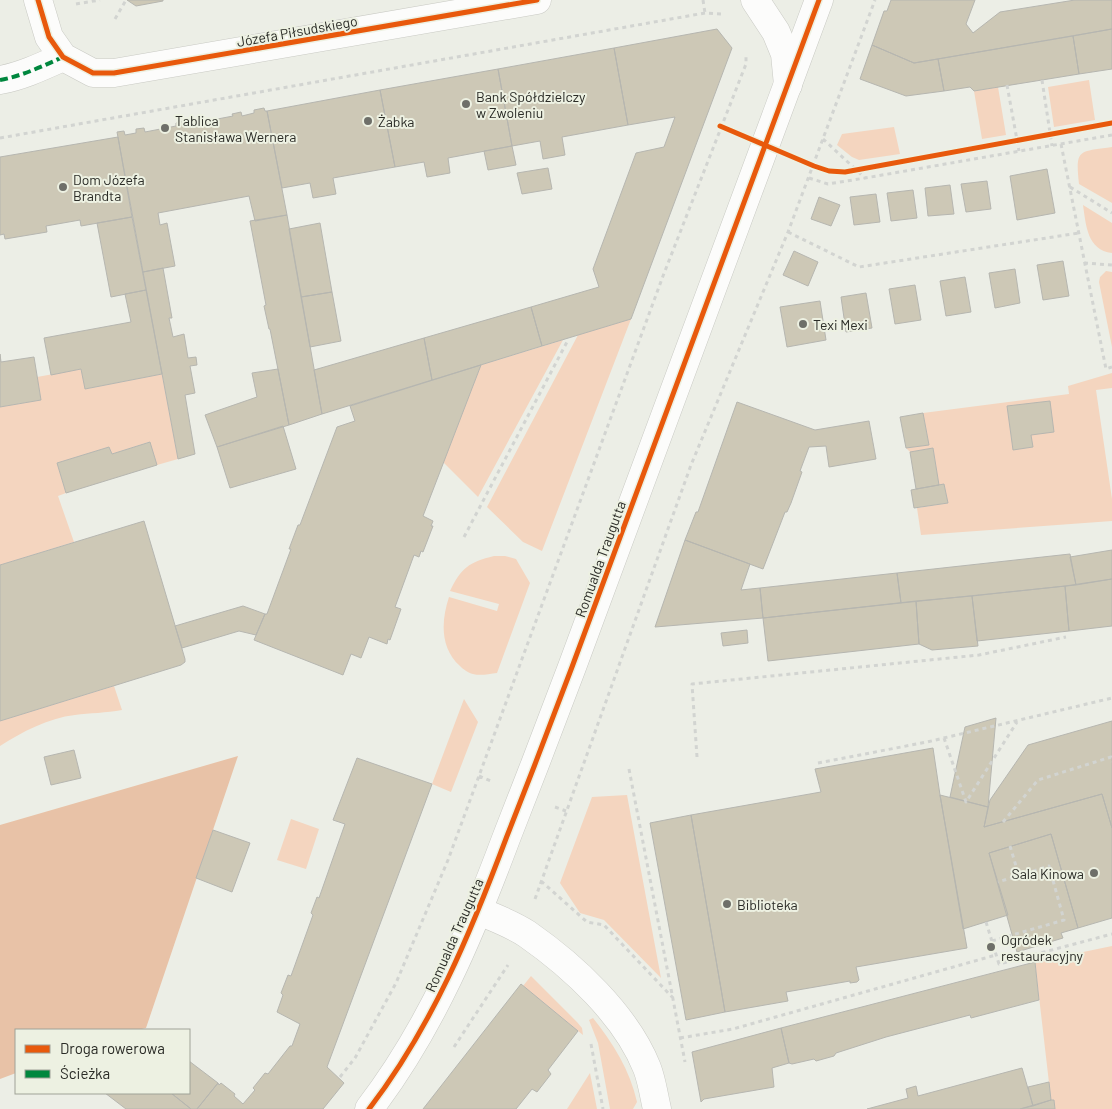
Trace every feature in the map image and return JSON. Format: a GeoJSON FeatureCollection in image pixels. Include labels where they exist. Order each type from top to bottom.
{"type":"FeatureCollection","features":[{"type":"Feature","properties":{"kind":"street"},"geometry":{"type":"LineString","coordinates":[[0,80],[33,70],[63,57],[49,37],[38,0]]}},
{"type":"Feature","properties":{"kind":"street","name":"Józefa Piłsudskiego"},"geometry":{"type":"LineString","coordinates":[[63,57],[93,73],[114,73],[537,0]]}},
{"type":"Feature","properties":{"kind":"street"},"geometry":{"type":"LineString","coordinates":[[754,0],[776,32],[785,54],[788,85]]}},
{"type":"Feature","properties":{"kind":"street","name":"Romualda Traugutta"},"geometry":{"type":"LineString","coordinates":[[369,1109],[427,1019],[479,911],[820,0]]}},
{"type":"Feature","properties":{"kind":"street"},"geometry":{"type":"LineString","coordinates":[[479,911],[526,933],[574,972],[599,997],[621,1023],[648,1069],[657,1109]]}},
{"type":"Feature","properties":{"kind":"path"},"geometry":{"type":"LineString","coordinates":[[115,19],[126,0]]}},
{"type":"Feature","properties":{"kind":"path"},"geometry":{"type":"LineString","coordinates":[[703,0],[705,13]]}},
{"type":"Feature","properties":{"kind":"path"},"geometry":{"type":"LineString","coordinates":[[452,1050],[505,970],[526,933],[541,881],[578,776],[692,465],[814,166],[875,0]]}},
{"type":"Feature","properties":{"kind":"path"},"geometry":{"type":"LineString","coordinates":[[0,138],[705,13],[723,14],[729,18]]}},
{"type":"Feature","properties":{"kind":"path"},"geometry":{"type":"LineString","coordinates":[[340,1077],[355,1058],[396,983],[448,860],[585,485],[720,126],[746,64],[746,48]]}},
{"type":"Feature","properties":{"kind":"path"},"geometry":{"type":"LineString","coordinates":[[1042,80],[1052,146]]}},
{"type":"Feature","properties":{"kind":"path"},"geometry":{"type":"LineString","coordinates":[[1007,86],[1019,151]]}},
{"type":"Feature","properties":{"kind":"path"},"geometry":{"type":"LineString","coordinates":[[720,126],[822,168]]}},
{"type":"Feature","properties":{"kind":"path"},"geometry":{"type":"LineString","coordinates":[[1042,135],[1059,132]]}},
{"type":"Feature","properties":{"kind":"path"},"geometry":{"type":"LineString","coordinates":[[809,178],[828,184],[1112,135]]}},
{"type":"Feature","properties":{"kind":"path"},"geometry":{"type":"LineString","coordinates":[[1007,141],[1025,138]]}},
{"type":"Feature","properties":{"kind":"path"},"geometry":{"type":"LineString","coordinates":[[823,139],[865,178]]}},
{"type":"Feature","properties":{"kind":"path"},"geometry":{"type":"LineString","coordinates":[[1061,144],[1106,369],[1112,367]]}},
{"type":"Feature","properties":{"kind":"path"},"geometry":{"type":"LineString","coordinates":[[845,172],[866,167]]}},
{"type":"Feature","properties":{"kind":"path"},"geometry":{"type":"LineString","coordinates":[[1069,186],[1112,213]]}},
{"type":"Feature","properties":{"kind":"path"},"geometry":{"type":"LineString","coordinates":[[788,232],[858,267],[1079,233]]}},
{"type":"Feature","properties":{"kind":"path"},"geometry":{"type":"LineString","coordinates":[[1084,263],[1112,266]]}},
{"type":"Feature","properties":{"kind":"path"},"geometry":{"type":"LineString","coordinates":[[464,537],[568,340]]}},
{"type":"Feature","properties":{"kind":"path"},"geometry":{"type":"LineString","coordinates":[[697,757],[692,684],[979,654],[1066,637]]}},
{"type":"Feature","properties":{"kind":"path"},"geometry":{"type":"LineString","coordinates":[[818,763],[944,738],[1112,698]]}},
{"type":"Feature","properties":{"kind":"path"},"geometry":{"type":"LineString","coordinates":[[944,738],[966,802],[1018,721]]}},
{"type":"Feature","properties":{"kind":"path"},"geometry":{"type":"LineString","coordinates":[[1003,822],[1038,780],[1111,757],[1112,762]]}},
{"type":"Feature","properties":{"kind":"path"},"geometry":{"type":"LineString","coordinates":[[629,769],[685,1065]]}},
{"type":"Feature","properties":{"kind":"path"},"geometry":{"type":"LineString","coordinates":[[1010,846],[1019,876]]}},
{"type":"Feature","properties":{"kind":"path"},"geometry":{"type":"LineString","coordinates":[[992,941],[1064,920],[1049,866],[998,882]]}},
{"type":"Feature","properties":{"kind":"path"},"geometry":{"type":"LineString","coordinates":[[541,881],[586,922],[604,925],[674,999]]}},
{"type":"Feature","properties":{"kind":"path"},"geometry":{"type":"LineString","coordinates":[[986,922],[999,964],[1112,934]]}},
{"type":"Feature","properties":{"kind":"path"},"geometry":{"type":"LineString","coordinates":[[680,1038],[733,1029],[996,954]]}},
{"type":"Feature","properties":{"kind":"path"},"geometry":{"type":"LineString","coordinates":[[505,970],[512,968]]}},
{"type":"Feature","properties":{"kind":"path"},"geometry":{"type":"LineString","coordinates":[[591,1040],[604,1109]]}},
{"type":"Feature","properties":{"kind":"shaded area"},"geometry":{"type":"Polygon","coordinates":[[[1089,80],[1095,120],[1054,127],[1048,87],[1089,80]]]}},
{"type":"Feature","properties":{"kind":"shaded area"},"geometry":{"type":"Polygon","coordinates":[[[998,87],[1006,135],[982,139],[974,91],[998,87]]]}},
{"type":"Feature","properties":{"kind":"shaded area"},"geometry":{"type":"Polygon","coordinates":[[[894,127],[900,154],[859,160],[837,145],[842,134],[894,127]]]}},
{"type":"Feature","properties":{"kind":"shaded area"},"geometry":{"type":"Polygon","coordinates":[[[1112,147],[1112,203],[1079,184],[1078,164],[1079,158],[1086,151],[1112,147]]]}},
{"type":"Feature","properties":{"kind":"shaded area"},"geometry":{"type":"Polygon","coordinates":[[[1083,205],[1112,223],[1112,253],[1097,247],[1093,242],[1087,228],[1083,205]]]}},
{"type":"Feature","properties":{"kind":"shaded area"},"geometry":{"type":"Polygon","coordinates":[[[1106,271],[1112,272],[1112,347],[1099,282],[1100,277],[1106,271]]]}},
{"type":"Feature","properties":{"kind":"shaded area"},"geometry":{"type":"Polygon","coordinates":[[[631,319],[542,551],[523,542],[487,507],[578,335],[631,319]]]}},
{"type":"Feature","properties":{"kind":"shaded area"},"geometry":{"type":"Polygon","coordinates":[[[563,340],[478,497],[443,462],[481,365],[563,340]]]}},
{"type":"Feature","properties":{"kind":"shaded area"},"geometry":{"type":"Polygon","coordinates":[[[81,369],[86,389],[162,374],[178,459],[157,465],[149,442],[112,454],[109,447],[57,463],[66,493],[58,496],[74,542],[0,565],[0,407],[41,400],[37,377],[81,369]]]}},
{"type":"Feature","properties":{"kind":"shaded area"},"geometry":{"type":"Polygon","coordinates":[[[1112,373],[1112,388],[1096,390],[1112,499],[1112,521],[921,535],[917,508],[948,503],[944,484],[939,485],[933,448],[910,452],[906,448],[929,445],[923,413],[1069,394],[1068,386],[1112,373]]]}},
{"type":"Feature","properties":{"kind":"shaded area"},"geometry":{"type":"Polygon","coordinates":[[[494,556],[516,559],[530,583],[497,673],[476,675],[469,673],[463,668],[453,659],[449,651],[444,634],[446,606],[449,597],[497,611],[499,604],[450,591],[462,571],[467,567],[494,556]]]}},
{"type":"Feature","properties":{"kind":"shaded area"},"geometry":{"type":"Polygon","coordinates":[[[114,686],[122,710],[55,719],[26,731],[0,746],[0,721],[114,686]]]}},
{"type":"Feature","properties":{"kind":"shaded area"},"geometry":{"type":"Polygon","coordinates":[[[464,699],[478,722],[451,792],[432,784],[464,699]]]}},
{"type":"Feature","properties":{"kind":"shaded area"},"geometry":{"type":"Polygon","coordinates":[[[238,756],[146,1028],[15,1029],[15,1073],[0,1079],[0,825],[238,756]]]}},
{"type":"Feature","properties":{"kind":"shaded area"},"geometry":{"type":"Polygon","coordinates":[[[627,795],[661,978],[604,920],[580,913],[560,883],[592,797],[627,795]]]}},
{"type":"Feature","properties":{"kind":"shaded area"},"geometry":{"type":"Polygon","coordinates":[[[291,819],[319,829],[306,869],[277,860],[291,819]]]}},
{"type":"Feature","properties":{"kind":"shaded area"},"geometry":{"type":"Polygon","coordinates":[[[1112,946],[1112,1109],[1055,1109],[1054,1100],[1051,1100],[1035,962],[1112,946]]]}},
{"type":"Feature","properties":{"kind":"shaded area"},"geometry":{"type":"Polygon","coordinates":[[[531,976],[577,1022],[582,1028],[583,1035],[523,986],[531,976]]]}},
{"type":"Feature","properties":{"kind":"shaded area"},"geometry":{"type":"Polygon","coordinates":[[[593,1018],[614,1047],[630,1079],[637,1102],[633,1109],[610,1109],[598,1043],[589,1020],[593,1018]]]}},
{"type":"Feature","properties":{"kind":"shaded area"},"geometry":{"type":"Polygon","coordinates":[[[590,1073],[597,1109],[567,1109],[590,1073]]]}},
{"type":"Feature","properties":{"kind":"building"},"geometry":{"type":"Polygon","coordinates":[[[127,0],[163,0],[163,1],[136,6],[127,0]]]}},
{"type":"Feature","properties":{"kind":"building"},"geometry":{"type":"Polygon","coordinates":[[[891,0],[975,0],[966,24],[973,33],[1000,12],[1075,0],[1112,0],[1112,29],[914,63],[872,45],[884,11],[887,11],[891,0]]]}},
{"type":"Feature","properties":{"kind":"building"},"geometry":{"type":"Polygon","coordinates":[[[717,29],[732,48],[631,319],[542,346],[531,307],[599,287],[593,269],[636,153],[664,147],[675,117],[628,125],[614,48],[717,29]]]}},
{"type":"Feature","properties":{"kind":"building"},"geometry":{"type":"Polygon","coordinates":[[[1112,29],[1112,69],[1079,74],[1073,36],[1112,29]]]}},
{"type":"Feature","properties":{"kind":"building"},"geometry":{"type":"Polygon","coordinates":[[[1073,36],[1079,74],[974,91],[970,87],[944,91],[938,59],[1073,36]]]}},
{"type":"Feature","properties":{"kind":"building"},"geometry":{"type":"Polygon","coordinates":[[[872,45],[914,63],[938,59],[944,91],[906,96],[860,79],[872,45]]]}},
{"type":"Feature","properties":{"kind":"building"},"geometry":{"type":"Polygon","coordinates":[[[614,48],[628,125],[562,137],[565,155],[543,159],[540,141],[512,146],[498,69],[614,48]]]}},
{"type":"Feature","properties":{"kind":"building"},"geometry":{"type":"Polygon","coordinates":[[[498,69],[512,146],[448,158],[450,173],[427,177],[424,162],[395,167],[380,90],[498,69]]]}},
{"type":"Feature","properties":{"kind":"building"},"geometry":{"type":"Polygon","coordinates":[[[380,90],[395,167],[333,178],[336,194],[313,198],[310,183],[282,188],[267,111],[380,90]]]}},
{"type":"Feature","properties":{"kind":"building"},"geometry":{"type":"Polygon","coordinates":[[[264,108],[267,111],[287,215],[255,221],[249,196],[158,213],[160,225],[167,223],[175,266],[143,272],[117,132],[124,131],[125,135],[136,133],[136,129],[144,128],[145,132],[176,126],[176,123],[182,121],[183,126],[196,123],[195,120],[202,118],[202,122],[233,116],[232,114],[241,112],[242,116],[254,113],[254,110],[264,108]]]}},
{"type":"Feature","properties":{"kind":"building","name":"Dom Józefa Brandta"},"geometry":{"type":"Polygon","coordinates":[[[118,137],[132,217],[81,226],[80,220],[46,226],[47,232],[5,239],[4,234],[0,235],[0,157],[118,137]]]}},
{"type":"Feature","properties":{"kind":"building"},"geometry":{"type":"Polygon","coordinates":[[[512,146],[516,165],[488,170],[484,151],[512,146]]]}},
{"type":"Feature","properties":{"kind":"building"},"geometry":{"type":"Polygon","coordinates":[[[548,168],[552,189],[522,194],[517,173],[548,168]]]}},
{"type":"Feature","properties":{"kind":"building"},"geometry":{"type":"Polygon","coordinates":[[[1047,169],[1055,213],[1017,220],[1010,176],[1047,169]]]}},
{"type":"Feature","properties":{"kind":"building"},"geometry":{"type":"Polygon","coordinates":[[[987,181],[991,209],[966,212],[961,184],[987,181]]]}},
{"type":"Feature","properties":{"kind":"building"},"geometry":{"type":"Polygon","coordinates":[[[950,185],[954,214],[928,216],[925,188],[950,185]]]}},
{"type":"Feature","properties":{"kind":"building"},"geometry":{"type":"Polygon","coordinates":[[[913,190],[917,218],[891,221],[887,193],[913,190]]]}},
{"type":"Feature","properties":{"kind":"building"},"geometry":{"type":"Polygon","coordinates":[[[876,194],[880,222],[854,225],[850,197],[876,194]]]}},
{"type":"Feature","properties":{"kind":"building"},"geometry":{"type":"Polygon","coordinates":[[[819,197],[840,205],[831,226],[811,219],[819,197]]]}},
{"type":"Feature","properties":{"kind":"building"},"geometry":{"type":"Polygon","coordinates":[[[287,215],[322,414],[289,425],[264,306],[266,305],[250,221],[287,215]]]}},
{"type":"Feature","properties":{"kind":"building"},"geometry":{"type":"Polygon","coordinates":[[[132,217],[146,290],[111,297],[97,223],[132,217]]]}},
{"type":"Feature","properties":{"kind":"building"},"geometry":{"type":"Polygon","coordinates":[[[320,223],[332,292],[301,297],[289,229],[320,223]]]}},
{"type":"Feature","properties":{"kind":"building"},"geometry":{"type":"Polygon","coordinates":[[[794,251],[818,262],[808,286],[783,275],[794,251]]]}},
{"type":"Feature","properties":{"kind":"building"},"geometry":{"type":"Polygon","coordinates":[[[1063,261],[1069,296],[1043,300],[1037,265],[1063,261]]]}},
{"type":"Feature","properties":{"kind":"building"},"geometry":{"type":"Polygon","coordinates":[[[163,268],[172,318],[169,318],[173,337],[184,334],[188,358],[196,357],[197,365],[190,366],[195,393],[185,395],[195,454],[178,459],[143,272],[163,268]]]}},
{"type":"Feature","properties":{"kind":"building"},"geometry":{"type":"Polygon","coordinates":[[[1015,269],[1020,303],[995,308],[989,273],[1015,269]]]}},
{"type":"Feature","properties":{"kind":"building"},"geometry":{"type":"Polygon","coordinates":[[[965,277],[971,312],[946,316],[940,281],[965,277]]]}},
{"type":"Feature","properties":{"kind":"building"},"geometry":{"type":"Polygon","coordinates":[[[915,285],[921,320],[895,324],[889,289],[915,285]]]}},
{"type":"Feature","properties":{"kind":"building"},"geometry":{"type":"Polygon","coordinates":[[[146,290],[162,374],[85,389],[81,369],[51,375],[44,338],[131,322],[125,294],[146,290]]]}},
{"type":"Feature","properties":{"kind":"building"},"geometry":{"type":"Polygon","coordinates":[[[332,292],[341,341],[310,347],[301,297],[332,292]]]}},
{"type":"Feature","properties":{"kind":"building"},"geometry":{"type":"Polygon","coordinates":[[[866,293],[872,328],[846,332],[841,297],[866,293]]]}},
{"type":"Feature","properties":{"kind":"building","name":"Texi Mexi"},"geometry":{"type":"Polygon","coordinates":[[[820,301],[826,340],[787,347],[780,307],[820,301]]]}},
{"type":"Feature","properties":{"kind":"building"},"geometry":{"type":"Polygon","coordinates":[[[531,307],[542,346],[432,380],[424,338],[531,307]]]}},
{"type":"Feature","properties":{"kind":"building"},"geometry":{"type":"Polygon","coordinates":[[[424,338],[432,380],[322,414],[314,370],[424,338]]]}},
{"type":"Feature","properties":{"kind":"building"},"geometry":{"type":"Polygon","coordinates":[[[0,354],[1,362],[34,357],[41,400],[0,407],[0,354]]]}},
{"type":"Feature","properties":{"kind":"building"},"geometry":{"type":"Polygon","coordinates":[[[481,365],[423,516],[433,521],[431,526],[433,526],[423,552],[421,551],[419,557],[414,555],[395,607],[401,609],[387,644],[369,637],[361,658],[351,654],[343,675],[254,640],[265,614],[267,614],[291,549],[289,549],[337,427],[355,421],[350,406],[481,365]]]}},
{"type":"Feature","properties":{"kind":"building"},"geometry":{"type":"Polygon","coordinates":[[[278,369],[289,425],[217,447],[205,415],[257,397],[252,373],[278,369]]]}},
{"type":"Feature","properties":{"kind":"building"},"geometry":{"type":"Polygon","coordinates":[[[1050,401],[1054,432],[1031,435],[1033,447],[1013,450],[1007,406],[1050,401]]]}},
{"type":"Feature","properties":{"kind":"building"},"geometry":{"type":"Polygon","coordinates":[[[737,402],[815,430],[869,421],[876,459],[829,467],[826,446],[809,447],[791,503],[787,512],[785,512],[763,569],[685,540],[696,512],[698,512],[737,402]]]}},
{"type":"Feature","properties":{"kind":"building"},"geometry":{"type":"Polygon","coordinates":[[[923,413],[929,445],[906,448],[900,417],[923,413]]]}},
{"type":"Feature","properties":{"kind":"building"},"geometry":{"type":"Polygon","coordinates":[[[283,426],[296,469],[230,488],[217,447],[283,426]]]}},
{"type":"Feature","properties":{"kind":"building"},"geometry":{"type":"Polygon","coordinates":[[[150,442],[157,465],[66,493],[57,463],[109,447],[112,454],[150,442]]]}},
{"type":"Feature","properties":{"kind":"building"},"geometry":{"type":"Polygon","coordinates":[[[933,448],[939,485],[916,489],[910,452],[933,448]]]}},
{"type":"Feature","properties":{"kind":"building"},"geometry":{"type":"Polygon","coordinates":[[[944,484],[948,503],[914,508],[911,490],[944,484]]]}},
{"type":"Feature","properties":{"kind":"building"},"geometry":{"type":"Polygon","coordinates":[[[144,521],[185,662],[181,665],[0,721],[0,565],[144,521]]]}},
{"type":"Feature","properties":{"kind":"building"},"geometry":{"type":"Polygon","coordinates":[[[685,540],[750,564],[741,590],[760,588],[763,618],[655,627],[685,540]]]}},
{"type":"Feature","properties":{"kind":"building"},"geometry":{"type":"Polygon","coordinates":[[[1112,550],[1112,579],[1076,585],[1070,557],[1112,550]]]}},
{"type":"Feature","properties":{"kind":"building"},"geometry":{"type":"Polygon","coordinates":[[[1070,554],[1076,585],[901,603],[897,573],[1070,554]]]}},
{"type":"Feature","properties":{"kind":"building"},"geometry":{"type":"Polygon","coordinates":[[[897,573],[901,603],[763,618],[760,588],[897,573]]]}},
{"type":"Feature","properties":{"kind":"building"},"geometry":{"type":"Polygon","coordinates":[[[1112,579],[1112,626],[1069,631],[1065,586],[1112,579]]]}},
{"type":"Feature","properties":{"kind":"building"},"geometry":{"type":"Polygon","coordinates":[[[1065,586],[1069,631],[977,641],[972,596],[1065,586]]]}},
{"type":"Feature","properties":{"kind":"building"},"geometry":{"type":"Polygon","coordinates":[[[972,596],[978,646],[932,650],[919,644],[916,601],[972,596]]]}},
{"type":"Feature","properties":{"kind":"building"},"geometry":{"type":"Polygon","coordinates":[[[916,601],[919,644],[768,661],[763,618],[916,601]]]}},
{"type":"Feature","properties":{"kind":"building"},"geometry":{"type":"Polygon","coordinates":[[[243,606],[265,614],[256,635],[239,631],[182,648],[175,626],[243,606]]]}},
{"type":"Feature","properties":{"kind":"building"},"geometry":{"type":"Polygon","coordinates":[[[747,630],[748,643],[723,646],[721,633],[747,630]]]}},
{"type":"Feature","properties":{"kind":"building"},"geometry":{"type":"Polygon","coordinates":[[[996,718],[988,807],[950,797],[965,727],[996,718]]]}},
{"type":"Feature","properties":{"kind":"building"},"geometry":{"type":"Polygon","coordinates":[[[1112,721],[1112,828],[1102,794],[984,827],[990,800],[1028,745],[1112,721]]]}},
{"type":"Feature","properties":{"kind":"building"},"geometry":{"type":"Polygon","coordinates":[[[933,748],[967,948],[856,967],[859,980],[857,982],[850,983],[850,981],[786,992],[788,1001],[725,1012],[691,815],[821,792],[815,769],[933,748]]]}},
{"type":"Feature","properties":{"kind":"building"},"geometry":{"type":"Polygon","coordinates":[[[74,750],[81,778],[51,785],[44,757],[74,750]]]}},
{"type":"Feature","properties":{"kind":"building"},"geometry":{"type":"Polygon","coordinates":[[[357,758],[432,784],[327,1067],[344,1083],[323,1109],[197,1109],[218,1083],[219,1085],[221,1083],[235,1094],[234,1096],[243,1104],[255,1090],[253,1088],[265,1073],[268,1074],[290,1046],[292,1046],[300,1024],[277,1012],[283,995],[281,993],[288,975],[291,976],[313,915],[311,913],[317,897],[319,898],[345,824],[333,820],[357,758]]]}},
{"type":"Feature","properties":{"kind":"building"},"geometry":{"type":"Polygon","coordinates":[[[1102,794],[1112,828],[1112,918],[1078,928],[1051,834],[989,853],[1008,915],[963,929],[940,795],[988,807],[984,827],[1102,794]]]}},
{"type":"Feature","properties":{"kind":"building"},"geometry":{"type":"Polygon","coordinates":[[[691,815],[725,1012],[686,1020],[650,823],[691,815]]]}},
{"type":"Feature","properties":{"kind":"building"},"geometry":{"type":"Polygon","coordinates":[[[213,830],[250,843],[232,892],[196,878],[213,830]]]}},
{"type":"Feature","properties":{"kind":"building"},"geometry":{"type":"Polygon","coordinates":[[[1051,834],[1078,928],[1061,933],[1063,938],[1017,952],[989,853],[1051,834]]]}},
{"type":"Feature","properties":{"kind":"building"},"geometry":{"type":"Polygon","coordinates":[[[1035,962],[1039,1000],[971,1018],[970,1015],[886,1037],[816,1061],[814,1059],[789,1063],[781,1028],[1035,962]]]}},
{"type":"Feature","properties":{"kind":"building"},"geometry":{"type":"Polygon","coordinates":[[[521,984],[578,1031],[548,1070],[551,1074],[537,1092],[532,1089],[516,1109],[423,1109],[521,984]]]}},
{"type":"Feature","properties":{"kind":"building"},"geometry":{"type":"Polygon","coordinates":[[[781,1028],[789,1063],[772,1068],[774,1087],[704,1099],[701,1102],[692,1052],[781,1028]]]}},
{"type":"Feature","properties":{"kind":"building"},"geometry":{"type":"Polygon","coordinates":[[[190,1062],[218,1083],[197,1109],[191,1109],[172,1094],[190,1094],[190,1062]]]}},
{"type":"Feature","properties":{"kind":"building"},"geometry":{"type":"Polygon","coordinates":[[[1022,1068],[1033,1106],[1020,1109],[867,1109],[908,1098],[906,1089],[916,1086],[918,1096],[1022,1068]]]}},
{"type":"Feature","properties":{"kind":"building"},"geometry":{"type":"Polygon","coordinates":[[[1049,1082],[1051,1100],[1033,1106],[1028,1087],[1049,1082]]]}},
{"type":"Feature","properties":{"kind":"building"},"geometry":{"type":"Polygon","coordinates":[[[106,1094],[172,1094],[191,1109],[126,1109],[106,1094]]]}},
{"type":"Feature","properties":{"kind":"building"},"geometry":{"type":"Polygon","coordinates":[[[1054,1100],[1055,1109],[1020,1109],[1054,1100]]]}},
{"type":"Feature","properties":{"kind":"marked path"},"geometry":{"type":"LineString","coordinates":[[0,80],[24,73],[63,57]]}},
{"type":"Feature","properties":{"kind":"cycle path"},"geometry":{"type":"LineString","coordinates":[[38,0],[49,37],[63,57],[93,73],[114,73],[537,0]]}},
{"type":"Feature","properties":{"kind":"cycle path"},"geometry":{"type":"LineString","coordinates":[[369,1109],[392,1078],[431,1012],[479,908],[572,667],[819,0]]}},
{"type":"Feature","properties":{"kind":"cycle path"},"geometry":{"type":"LineString","coordinates":[[720,126],[814,166],[829,171],[845,172],[1112,123]]}},
{"type":"Feature","properties":{"kind":"place","name":"Bank Spółdzielczy w Zwoleniu"},"geometry":{"type":"Point","coordinates":[466,104]}},
{"type":"Feature","properties":{"kind":"place","name":"Żabka"},"geometry":{"type":"Point","coordinates":[368,121]}},
{"type":"Feature","properties":{"kind":"place","name":"Tablica Stanisława Wernera"},"geometry":{"type":"Point","coordinates":[165,128]}},
{"type":"Feature","properties":{"kind":"place","name":"Dom Józefa Brandta"},"geometry":{"type":"Point","coordinates":[63,187]}},
{"type":"Feature","properties":{"kind":"place","name":"Texi Mexi"},"geometry":{"type":"Point","coordinates":[803,324]}},
{"type":"Feature","properties":{"kind":"place","name":"Sala Kinowa"},"geometry":{"type":"Point","coordinates":[1094,873]}},
{"type":"Feature","properties":{"kind":"place","name":"Biblioteka"},"geometry":{"type":"Point","coordinates":[727,904]}},
{"type":"Feature","properties":{"kind":"place","name":"Ogródek restauracyjny"},"geometry":{"type":"Point","coordinates":[991,947]}}]}
